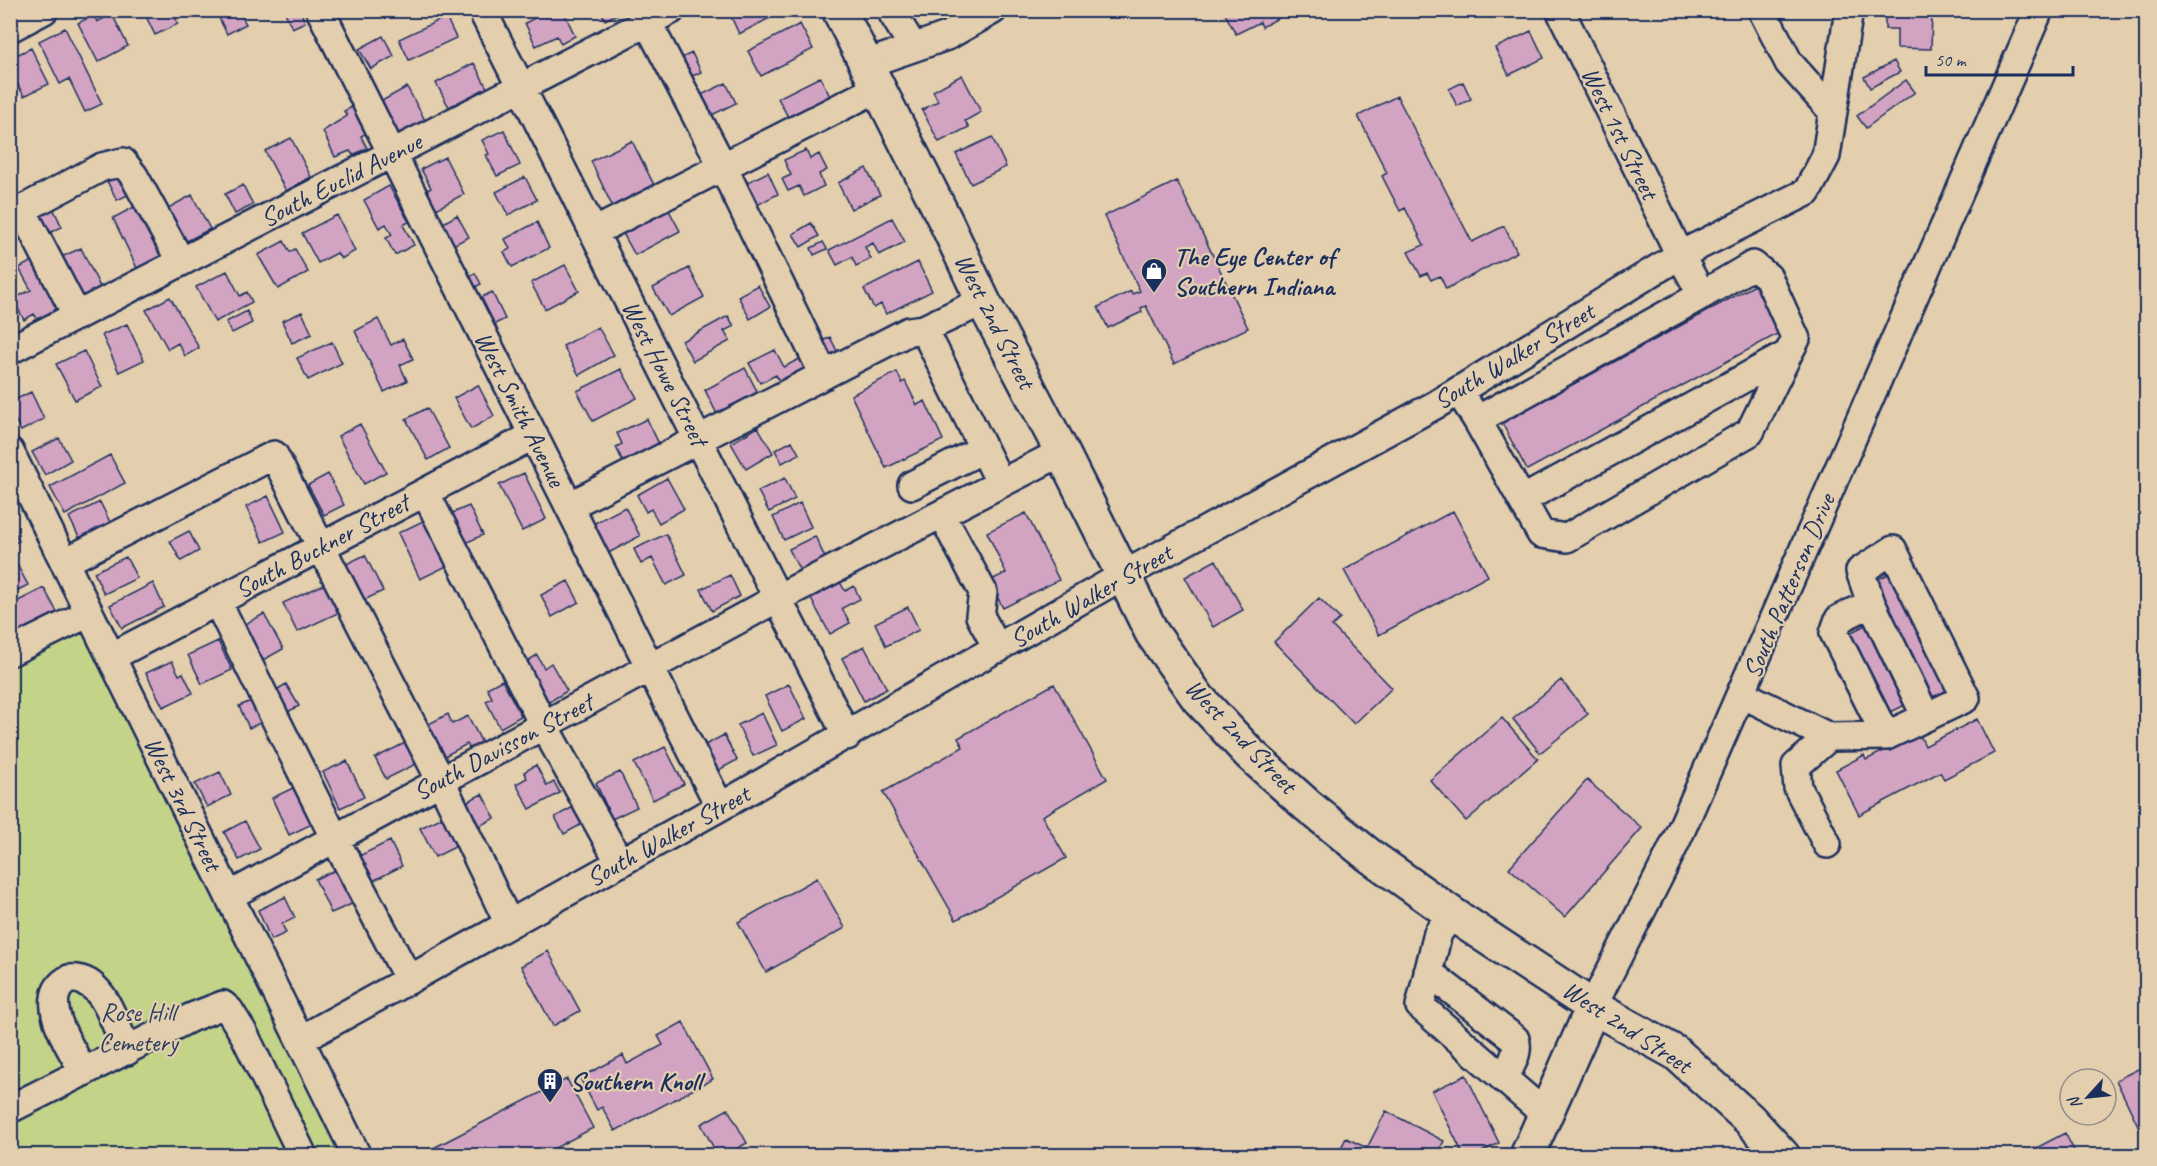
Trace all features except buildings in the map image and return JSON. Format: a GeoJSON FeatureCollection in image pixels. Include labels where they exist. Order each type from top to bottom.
{"type":"FeatureCollection","features":[{"type":"Feature","properties":{"kind":"main road","name":"West 2nd Street"},"geometry":{"type":"LineString","coordinates":[[839,10],[946,222],[983,301],[1062,452],[1152,633],[1198,698],[1250,754],[1308,806],[1370,856],[1452,914],[1593,1007],[1676,1053],[1749,1119],[1783,1155]]}},
{"type":"Feature","properties":{"kind":"main road","name":"South Patterson Drive"},"geometry":{"type":"LineString","coordinates":[[1527,1155],[1593,1007]]}},
{"type":"Feature","properties":{"kind":"street"},"geometry":{"type":"LineString","coordinates":[[10,28],[44,10]]}},
{"type":"Feature","properties":{"kind":"street","name":"West Smith Avenue"},"geometry":{"type":"LineString","coordinates":[[320,10],[720,807]]}},
{"type":"Feature","properties":{"kind":"street","name":"West Howe Street"},"geometry":{"type":"LineString","coordinates":[[482,10],[847,736]]}},
{"type":"Feature","properties":{"kind":"street"},"geometry":{"type":"LineString","coordinates":[[900,10],[893,14],[913,47]]}},
{"type":"Feature","properties":{"kind":"street"},"geometry":{"type":"LineString","coordinates":[[594,232],[723,167],[872,76],[913,47],[947,36],[993,10]]}},
{"type":"Feature","properties":{"kind":"street","name":"West 1st Street"},"geometry":{"type":"LineString","coordinates":[[1560,10],[1680,255],[1702,295]]}},
{"type":"Feature","properties":{"kind":"street"},"geometry":{"type":"LineString","coordinates":[[1762,10],[1789,63],[1833,112]]}},
{"type":"Feature","properties":{"kind":"street","name":"South Walker Street"},"geometry":{"type":"LineString","coordinates":[[300,1040],[847,736],[1124,575],[1459,391],[1680,255],[1807,192],[1826,156],[1849,10]]}},
{"type":"Feature","properties":{"kind":"street","name":"South Patterson Drive"},"geometry":{"type":"LineString","coordinates":[[1593,1007],[1614,961],[1663,872],[2039,10]]}},
{"type":"Feature","properties":{"kind":"street"},"geometry":{"type":"LineString","coordinates":[[653,15],[723,167],[824,375]]}},
{"type":"Feature","properties":{"kind":"street","name":"South Euclid Avenue"},"geometry":{"type":"LineString","coordinates":[[10,350],[522,88],[653,15]]}},
{"type":"Feature","properties":{"kind":"street"},"geometry":{"type":"LineString","coordinates":[[77,316],[16,213],[102,167],[123,162],[134,176],[181,262]]}},
{"type":"Feature","properties":{"kind":"street"},"geometry":{"type":"LineString","coordinates":[[1459,391],[1540,534],[1567,538],[1750,432],[1796,339],[1768,277],[1753,265],[1477,420]]}},
{"type":"Feature","properties":{"kind":"street"},"geometry":{"type":"LineString","coordinates":[[569,506],[909,331],[924,329],[983,301]]}},
{"type":"Feature","properties":{"kind":"street"},"geometry":{"type":"LineString","coordinates":[[912,485],[989,460],[924,329]]}},
{"type":"Feature","properties":{"kind":"street"},"geometry":{"type":"LineString","coordinates":[[1522,500],[1788,354]]}},
{"type":"Feature","properties":{"kind":"street","name":"South Buckner Street"},"geometry":{"type":"LineString","coordinates":[[111,657],[534,435]]}},
{"type":"Feature","properties":{"kind":"street","name":"South Davisson Street"},"geometry":{"type":"LineString","coordinates":[[229,896],[778,598],[1062,452]]}},
{"type":"Feature","properties":{"kind":"street"},"geometry":{"type":"LineString","coordinates":[[65,562],[274,455],[441,781],[509,924]]}},
{"type":"Feature","properties":{"kind":"street","name":"West 3rd Street"},"geometry":{"type":"LineString","coordinates":[[12,457],[357,1155]]}},
{"type":"Feature","properties":{"kind":"street"},"geometry":{"type":"LineString","coordinates":[[425,492],[544,726],[620,863]]}},
{"type":"Feature","properties":{"kind":"street"},"geometry":{"type":"LineString","coordinates":[[951,532],[983,591],[980,616],[998,649]]}},
{"type":"Feature","properties":{"kind":"street"},"geometry":{"type":"LineString","coordinates":[[1742,694],[1829,737],[1886,736],[1926,717],[1966,698],[1893,550],[1860,571],[1871,603],[1926,717]]}},
{"type":"Feature","properties":{"kind":"street"},"geometry":{"type":"LineString","coordinates":[[217,601],[335,839],[409,980]]}},
{"type":"Feature","properties":{"kind":"street"},"geometry":{"type":"LineString","coordinates":[[1871,603],[1839,619],[1834,633],[1886,736]]}},
{"type":"Feature","properties":{"kind":"street"},"geometry":{"type":"LineString","coordinates":[[10,652],[89,613]]}},
{"type":"Feature","properties":{"kind":"street"},"geometry":{"type":"LineString","coordinates":[[1827,844],[1798,788],[1796,766],[1829,737]]}},
{"type":"Feature","properties":{"kind":"street"},"geometry":{"type":"LineString","coordinates":[[1452,914],[1438,933],[1420,1006],[1545,1114]]}},
{"type":"Feature","properties":{"kind":"street"},"geometry":{"type":"LineString","coordinates":[[1428,972],[1515,1039],[1516,1056],[1504,1079]]}},
{"type":"Feature","properties":{"kind":"street"},"geometry":{"type":"LineString","coordinates":[[84,1072],[62,1032],[56,1013],[55,996],[61,985],[69,979],[81,979],[87,982],[102,997],[126,1051]]}},
{"type":"Feature","properties":{"kind":"street"},"geometry":{"type":"LineString","coordinates":[[10,1109],[220,1005],[226,1006],[244,1034],[303,1155]]}},
{"type":"Feature","properties":{"kind":"green space","name":"Rose Hill Cemetery"},"geometry":{"type":"Polygon","coordinates":[[[79,622],[343,1155],[11,1156],[11,656],[79,622]]]}},
{"type":"Feature","properties":{"kind":"place","name":"The Eye Center of Southern Indiana"},"geometry":{"type":"Point","coordinates":[1154,294]}},
{"type":"Feature","properties":{"kind":"place","name":"Southern Knoll"},"geometry":{"type":"Point","coordinates":[550,1104]}}]}
